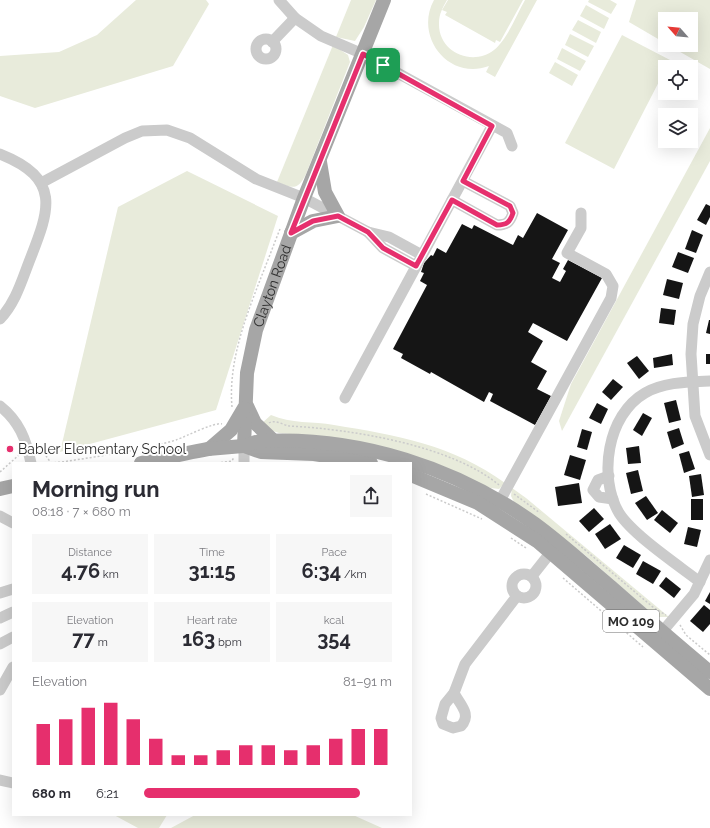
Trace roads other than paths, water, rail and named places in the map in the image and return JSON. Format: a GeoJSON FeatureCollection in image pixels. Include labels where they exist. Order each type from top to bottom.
{"type":"FeatureCollection","features":[{"type":"Feature","properties":{"kind":"main road","name":"Clayton Road"},"geometry":{"type":"LineString","coordinates":[[244,446],[247,373],[252,344],[304,198],[384,0]]}},
{"type":"Feature","properties":{"kind":"main road"},"geometry":{"type":"LineString","coordinates":[[291,233],[313,221],[338,216],[325,192],[319,161]]}},
{"type":"Feature","properties":{"kind":"main road"},"geometry":{"type":"LineString","coordinates":[[246,404],[255,423],[274,441]]}},
{"type":"Feature","properties":{"kind":"main road"},"geometry":{"type":"LineString","coordinates":[[209,449],[231,430],[246,404]]}},
{"type":"Feature","properties":{"kind":"main road","name":"MO 109"},"geometry":{"type":"LineString","coordinates":[[146,462],[209,449],[244,446],[260,441],[274,441],[338,444],[390,455],[411,462]]}},
{"type":"Feature","properties":{"kind":"main road","name":"MO 109"},"geometry":{"type":"LineString","coordinates":[[244,446],[261,452],[314,454],[366,462]]}},
{"type":"Feature","properties":{"kind":"main road","name":"MO 109"},"geometry":{"type":"LineString","coordinates":[[412,462],[441,472],[497,507],[710,689]]}},
{"type":"Feature","properties":{"kind":"main road","name":"MO 109"},"geometry":{"type":"LineString","coordinates":[[412,475],[497,507],[536,524],[710,672]]}},
{"type":"Feature","properties":{"kind":"main road"},"geometry":{"type":"LineString","coordinates":[[0,489],[12,486]]}},
{"type":"Feature","properties":{"kind":"main road"},"geometry":{"type":"LineString","coordinates":[[551,552],[573,554]]}},
{"type":"Feature","properties":{"kind":"street"},"geometry":{"type":"LineString","coordinates":[[279,0],[295,18],[321,36],[363,54],[507,133],[512,146]]}},
{"type":"Feature","properties":{"kind":"street"},"geometry":{"type":"LineString","coordinates":[[272,42],[295,18]]}},
{"type":"Feature","properties":{"kind":"street"},"geometry":{"type":"LineString","coordinates":[[345,398],[492,126]]}},
{"type":"Feature","properties":{"kind":"street"},"geometry":{"type":"LineString","coordinates":[[41,183],[125,138],[142,131],[156,130],[183,135],[256,178],[304,198],[368,232],[389,237],[422,255]]}},
{"type":"Feature","properties":{"kind":"street"},"geometry":{"type":"LineString","coordinates":[[0,154],[25,166],[36,176],[41,183],[46,198],[46,218],[13,303],[0,319]]}},
{"type":"Feature","properties":{"kind":"street"},"geometry":{"type":"LineString","coordinates":[[452,200],[497,225],[504,225],[510,221],[513,213],[510,206],[463,181]]}},
{"type":"Feature","properties":{"kind":"street"},"geometry":{"type":"LineString","coordinates":[[497,507],[610,298],[613,286],[606,274],[567,253],[581,228],[581,213]]}},
{"type":"Feature","properties":{"kind":"street"},"geometry":{"type":"LineString","coordinates":[[368,232],[383,248],[416,266]]}},
{"type":"Feature","properties":{"kind":"street"},"geometry":{"type":"LineString","coordinates":[[710,272],[700,296],[693,324],[691,354],[695,416],[710,455]]}},
{"type":"Feature","properties":{"kind":"street"},"geometry":{"type":"LineString","coordinates":[[700,582],[636,532],[619,513],[613,499],[609,476],[610,444],[615,429],[627,410],[644,394],[657,387],[710,381]]}},
{"type":"Feature","properties":{"kind":"street"},"geometry":{"type":"LineString","coordinates":[[0,406],[16,420],[22,431],[31,462]]}},
{"type":"Feature","properties":{"kind":"street"},"geometry":{"type":"LineString","coordinates":[[244,446],[244,462]]}},
{"type":"Feature","properties":{"kind":"street"},"geometry":{"type":"LineString","coordinates":[[609,476],[598,480],[593,490],[599,497],[613,499]]}},
{"type":"Feature","properties":{"kind":"street"},"geometry":{"type":"LineString","coordinates":[[0,516],[12,522]]}},
{"type":"Feature","properties":{"kind":"street"},"geometry":{"type":"LineString","coordinates":[[532,576],[551,552]]}},
{"type":"Feature","properties":{"kind":"street"},"geometry":{"type":"LineString","coordinates":[[662,632],[685,605],[700,582],[710,560]]}},
{"type":"Feature","properties":{"kind":"street"},"geometry":{"type":"LineString","coordinates":[[524,574],[532,576],[537,586],[534,594],[527,598],[516,596],[512,588],[512,582],[516,577],[524,574]]}},
{"type":"Feature","properties":{"kind":"street"},"geometry":{"type":"LineString","coordinates":[[0,593],[12,589]]}},
{"type":"Feature","properties":{"kind":"street"},"geometry":{"type":"LineString","coordinates":[[454,693],[465,664],[516,596]]}},
{"type":"Feature","properties":{"kind":"street"},"geometry":{"type":"LineString","coordinates":[[0,618],[12,612]]}},
{"type":"Feature","properties":{"kind":"street"},"geometry":{"type":"LineString","coordinates":[[0,644],[12,638]]}},
{"type":"Feature","properties":{"kind":"street"},"geometry":{"type":"LineString","coordinates":[[0,690],[12,669]]}},
{"type":"Feature","properties":{"kind":"street"},"geometry":{"type":"LineString","coordinates":[[0,780],[12,783]]}},
{"type":"Feature","properties":{"kind":"place","name":"Babler Elementary School"},"geometry":{"type":"Point","coordinates":[10,449]}}]}
